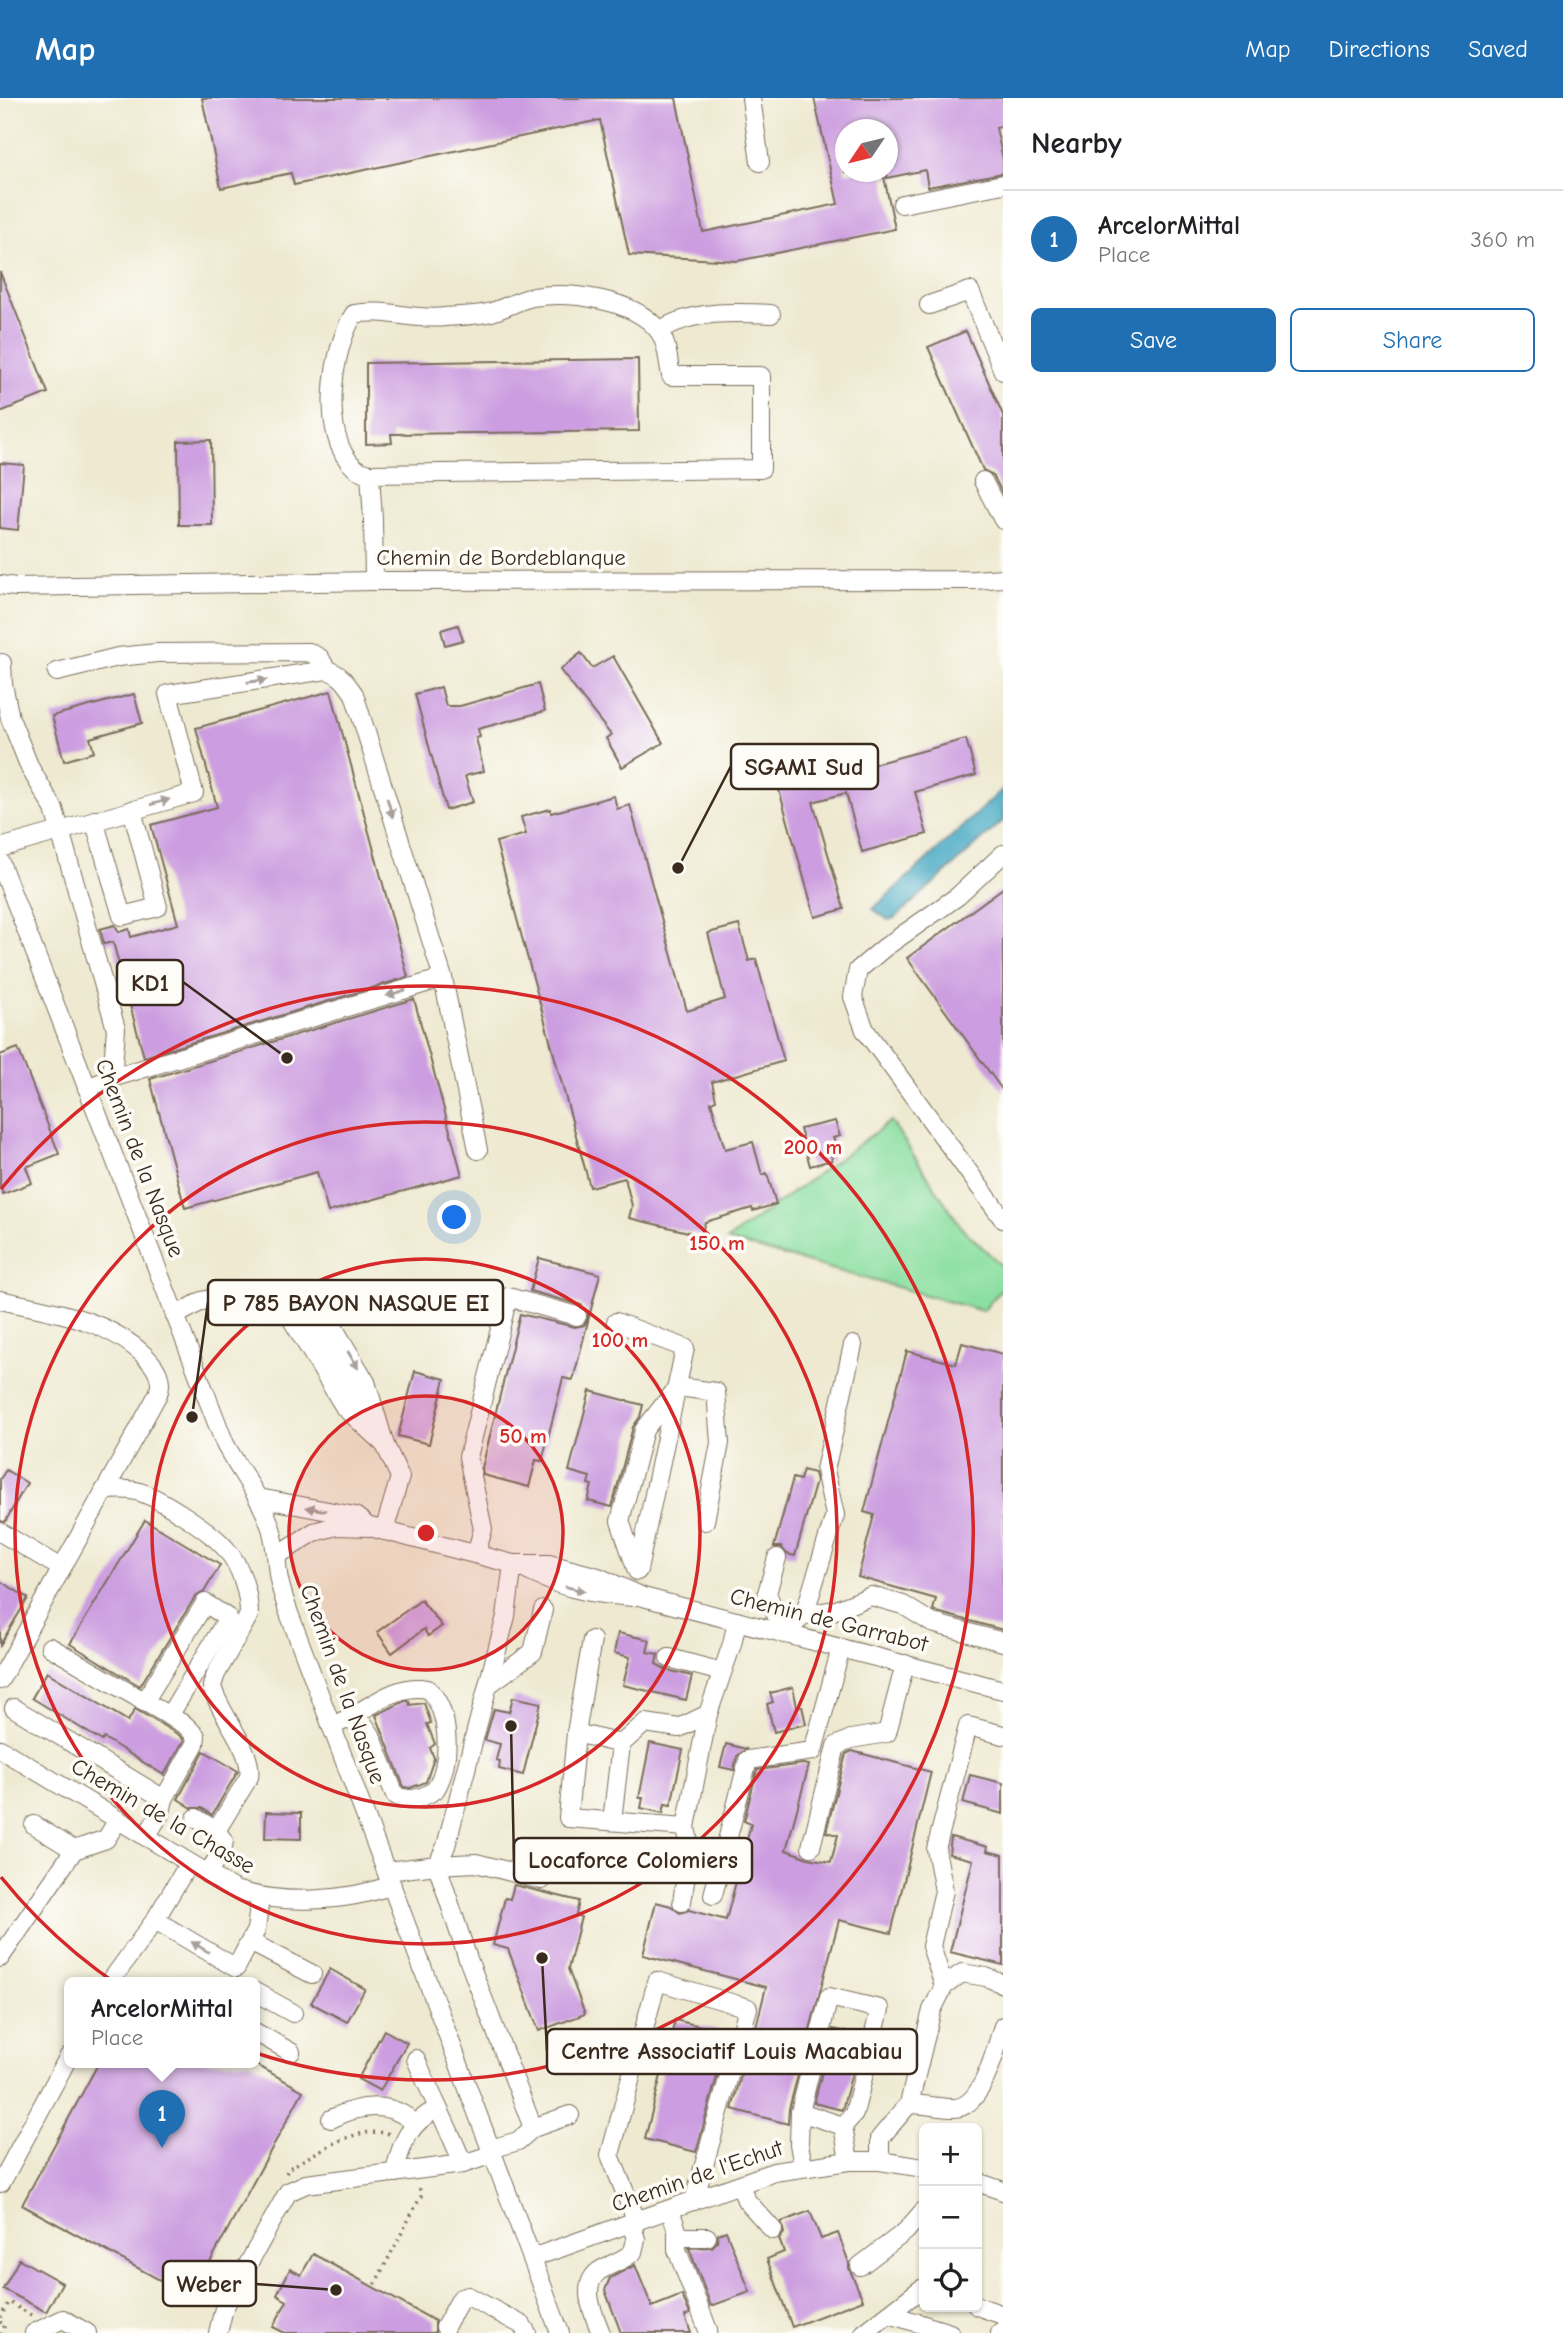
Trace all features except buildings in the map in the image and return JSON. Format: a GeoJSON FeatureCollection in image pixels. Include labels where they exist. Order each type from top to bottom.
{"type":"FeatureCollection","features":[{"type":"Feature","properties":{"kind":"street"},"geometry":{"type":"LineString","coordinates":[[751,98],[760,162]]}},
{"type":"Feature","properties":{"kind":"street"},"geometry":{"type":"LineString","coordinates":[[902,204],[1003,184]]}},
{"type":"Feature","properties":{"kind":"street"},"geometry":{"type":"LineString","coordinates":[[929,305],[970,291],[1003,371]]}},
{"type":"Feature","properties":{"kind":"street"},"geometry":{"type":"LineString","coordinates":[[568,296],[604,300],[631,311],[659,331],[671,376],[761,376],[761,469],[370,474],[355,468],[342,449],[331,411],[336,370],[346,327],[354,314],[370,311],[438,318],[488,313],[532,298],[568,296]]}},
{"type":"Feature","properties":{"kind":"street"},"geometry":{"type":"LineString","coordinates":[[659,331],[675,320],[738,312],[771,314]]}},
{"type":"Feature","properties":{"kind":"street"},"geometry":{"type":"LineString","coordinates":[[370,474],[374,582]]}},
{"type":"Feature","properties":{"kind":"street"},"geometry":{"type":"LineString","coordinates":[[983,481],[1003,520]]}},
{"type":"Feature","properties":{"kind":"street","name":"Chemin de Bordeblanque"},"geometry":{"type":"LineString","coordinates":[[5,587],[1003,578]]}},
{"type":"Feature","properties":{"kind":"street"},"geometry":{"type":"LineString","coordinates":[[57,672],[118,657],[157,653],[309,652],[320,658],[327,670]]}},
{"type":"Feature","properties":{"kind":"street"},"geometry":{"type":"LineString","coordinates":[[2,663],[10,718],[30,768],[54,809],[116,1029],[112,1078]]}},
{"type":"Feature","properties":{"kind":"street"},"geometry":{"type":"LineString","coordinates":[[0,848],[194,793],[168,694],[327,670],[335,673],[345,680],[354,694],[443,978],[478,1150]]}},
{"type":"Feature","properties":{"kind":"street"},"geometry":{"type":"LineString","coordinates":[[94,820],[122,916],[158,907],[132,810]]}},
{"type":"Feature","properties":{"kind":"street"},"geometry":{"type":"LineString","coordinates":[[1003,854],[958,896],[884,948],[858,970],[853,997],[865,1030],[1003,1219]]}},
{"type":"Feature","properties":{"kind":"street","name":"Chemin de la Nasque"},"geometry":{"type":"LineString","coordinates":[[0,862],[225,1444],[259,1498],[270,1525],[278,1555],[280,1587],[560,2333]]}},
{"type":"Feature","properties":{"kind":"street"},"geometry":{"type":"LineString","coordinates":[[87,1088],[112,1078],[443,978]]}},
{"type":"Feature","properties":{"kind":"street"},"geometry":{"type":"LineString","coordinates":[[175,1316],[202,1301],[246,1291],[294,1294],[322,1308],[366,1382],[385,1445],[400,1477],[377,1529]]}},
{"type":"Feature","properties":{"kind":"street"},"geometry":{"type":"LineString","coordinates":[[269,1293],[285,1308],[345,1408],[385,1445]]}},
{"type":"Feature","properties":{"kind":"street"},"geometry":{"type":"LineString","coordinates":[[476,1554],[483,1529],[468,1457],[508,1297],[577,1316]]}},
{"type":"Feature","properties":{"kind":"street"},"geometry":{"type":"LineString","coordinates":[[0,1300],[70,1315],[99,1326],[139,1350],[156,1369],[160,1384],[158,1394],[0,1680]]}},
{"type":"Feature","properties":{"kind":"street"},"geometry":{"type":"LineString","coordinates":[[616,1322],[685,1348],[637,1572]]}},
{"type":"Feature","properties":{"kind":"street"},"geometry":{"type":"LineString","coordinates":[[777,1558],[767,1593],[784,1634],[804,1615],[835,1515],[825,1470],[853,1345]]}},
{"type":"Feature","properties":{"kind":"street"},"geometry":{"type":"LineString","coordinates":[[678,1387],[716,1392],[720,1443],[705,1521]]}},
{"type":"Feature","properties":{"kind":"street"},"geometry":{"type":"LineString","coordinates":[[643,1597],[620,1521],[644,1430],[678,1387]]}},
{"type":"Feature","properties":{"kind":"street"},"geometry":{"type":"LineString","coordinates":[[104,1491],[137,1491],[164,1504],[217,1540],[234,1561],[242,1577],[249,1615],[212,1686],[246,1756],[250,1770],[249,1777],[216,1831]]}},
{"type":"Feature","properties":{"kind":"street","name":"Chemin de Garrabot"},"geometry":{"type":"LineString","coordinates":[[259,1498],[355,1516],[377,1529]]}},
{"type":"Feature","properties":{"kind":"street","name":"Chemin de Garrabot"},"geometry":{"type":"LineString","coordinates":[[278,1555],[314,1532],[336,1526],[377,1529],[513,1564],[549,1564],[598,1577],[643,1597],[1003,1690]]}},
{"type":"Feature","properties":{"kind":"street"},"geometry":{"type":"LineString","coordinates":[[0,1532],[61,1568]]}},
{"type":"Feature","properties":{"kind":"street"},"geometry":{"type":"LineString","coordinates":[[513,1564],[506,1616],[446,1846],[436,1865],[468,1959],[533,2128]]}},
{"type":"Feature","properties":{"kind":"street"},"geometry":{"type":"LineString","coordinates":[[804,1615],[836,1610],[871,1596],[903,1605],[932,1623],[1003,1642]]}},
{"type":"Feature","properties":{"kind":"street"},"geometry":{"type":"LineString","coordinates":[[144,1702],[205,1603],[228,1618],[169,1716]]}},
{"type":"Feature","properties":{"kind":"street"},"geometry":{"type":"LineString","coordinates":[[488,1685],[533,1652],[542,1610]]}},
{"type":"Feature","properties":{"kind":"street"},"geometry":{"type":"LineString","coordinates":[[682,1902],[690,1848],[686,1827],[708,1714],[737,1622]]}},
{"type":"Feature","properties":{"kind":"street"},"geometry":{"type":"LineString","coordinates":[[592,1640],[576,1732],[568,1818],[686,1827]]}},
{"type":"Feature","properties":{"kind":"street"},"geometry":{"type":"LineString","coordinates":[[50,1647],[192,1731],[196,1740],[146,1837]]}},
{"type":"Feature","properties":{"kind":"street"},"geometry":{"type":"LineString","coordinates":[[713,1895],[748,1760],[813,1751],[841,1648]]}},
{"type":"Feature","properties":{"kind":"street"},"geometry":{"type":"LineString","coordinates":[[669,1658],[722,1672]]}},
{"type":"Feature","properties":{"kind":"street"},"geometry":{"type":"LineString","coordinates":[[811,1847],[836,1746],[851,1739],[887,1733],[905,1664]]}},
{"type":"Feature","properties":{"kind":"street"},"geometry":{"type":"LineString","coordinates":[[331,1726],[349,1720],[377,1700],[418,1687],[428,1689],[442,1709],[445,1728],[443,1772],[435,1790],[415,1799],[402,1799],[395,1795],[371,1735],[365,1726],[349,1720]]}},
{"type":"Feature","properties":{"kind":"street"},"geometry":{"type":"LineString","coordinates":[[14,1708],[164,1799]]}},
{"type":"Feature","properties":{"kind":"street"},"geometry":{"type":"LineString","coordinates":[[612,1821],[621,1744],[645,1723],[678,1728],[708,1714]]}},
{"type":"Feature","properties":{"kind":"street"},"geometry":{"type":"LineString","coordinates":[[944,1986],[931,1946],[944,1891],[936,1849],[968,1726],[1003,1735]]}},
{"type":"Feature","properties":{"kind":"street"},"geometry":{"type":"LineString","coordinates":[[576,1732],[621,1744]]}},
{"type":"Feature","properties":{"kind":"street","name":"Chemin de la Chasse"},"geometry":{"type":"LineString","coordinates":[[0,1749],[235,1890],[260,1897],[317,1900],[436,1865],[476,1863],[542,1880]]}},
{"type":"Feature","properties":{"kind":"street"},"geometry":{"type":"LineString","coordinates":[[196,1818],[223,1838],[223,1848],[208,1874]]}},
{"type":"Feature","properties":{"kind":"street"},"geometry":{"type":"LineString","coordinates":[[0,1958],[74,1850],[106,1839],[118,1820]]}},
{"type":"Feature","properties":{"kind":"street"},"geometry":{"type":"LineString","coordinates":[[34,1825],[74,1850]]}},
{"type":"Feature","properties":{"kind":"street"},"geometry":{"type":"LineString","coordinates":[[114,1977],[155,1920],[189,1863]]}},
{"type":"Feature","properties":{"kind":"street"},"geometry":{"type":"LineString","coordinates":[[155,1920],[237,1975],[256,1930],[260,1897]]}},
{"type":"Feature","properties":{"kind":"street"},"geometry":{"type":"LineString","coordinates":[[250,1942],[312,1975]]}},
{"type":"Feature","properties":{"kind":"street"},"geometry":{"type":"LineString","coordinates":[[880,2161],[880,2138],[909,2104],[932,2010],[944,1986],[962,1973],[986,1977],[1003,1984]]}},
{"type":"Feature","properties":{"kind":"street"},"geometry":{"type":"LineString","coordinates":[[601,2333],[590,2302],[590,2285],[598,2272],[629,2256],[636,2248],[634,2223],[611,2155],[657,1981],[748,2008],[694,2202]]}},
{"type":"Feature","properties":{"kind":"street"},"geometry":{"type":"LineString","coordinates":[[260,1995],[293,2014]]}},
{"type":"Feature","properties":{"kind":"street"},"geometry":{"type":"LineString","coordinates":[[803,2166],[799,2144],[800,2112],[828,1997],[880,2009],[854,2114],[843,2126]]}},
{"type":"Feature","properties":{"kind":"street"},"geometry":{"type":"LineString","coordinates":[[909,2104],[956,2108],[977,2094],[987,2075],[1003,2026]]}},
{"type":"Feature","properties":{"kind":"street"},"geometry":{"type":"LineString","coordinates":[[260,2035],[291,2052]]}},
{"type":"Feature","properties":{"kind":"street"},"geometry":{"type":"LineString","coordinates":[[416,2059],[463,2164]]}},
{"type":"Feature","properties":{"kind":"street"},"geometry":{"type":"LineString","coordinates":[[1,2183],[64,2065]]}},
{"type":"Feature","properties":{"kind":"street"},"geometry":{"type":"LineString","coordinates":[[331,2119],[351,2109],[370,2107],[399,2112],[415,2124]]}},
{"type":"Feature","properties":{"kind":"street"},"geometry":{"type":"LineString","coordinates":[[396,2173],[400,2148],[415,2124],[437,2109]]}},
{"type":"Feature","properties":{"kind":"street"},"geometry":{"type":"LineString","coordinates":[[800,2112],[843,2126]]}},
{"type":"Feature","properties":{"kind":"street"},"geometry":{"type":"LineString","coordinates":[[218,2333],[224,2308],[288,2192],[306,2185],[463,2164],[517,2141],[533,2128],[570,2115]]}},
{"type":"Feature","properties":{"kind":"street"},"geometry":{"type":"LineString","coordinates":[[843,2126],[849,2161]]}},
{"type":"Feature","properties":{"kind":"street","name":"Chemin de l'Echut"},"geometry":{"type":"LineString","coordinates":[[532,2258],[774,2172],[849,2161],[880,2161],[919,2167]]}},
{"type":"Feature","properties":{"kind":"street"},"geometry":{"type":"LineString","coordinates":[[982,2184],[1003,2191]]}},
{"type":"Feature","properties":{"kind":"street"},"geometry":{"type":"LineString","coordinates":[[740,2185],[746,2200],[773,2230]]}},
{"type":"Feature","properties":{"kind":"street"},"geometry":{"type":"LineString","coordinates":[[670,2210],[677,2236],[677,2250],[708,2330]]}},
{"type":"Feature","properties":{"kind":"street"},"geometry":{"type":"LineString","coordinates":[[860,2266],[906,2231],[919,2216]]}},
{"type":"Feature","properties":{"kind":"street"},"geometry":{"type":"LineString","coordinates":[[677,2236],[707,2237]]}},
{"type":"Feature","properties":{"kind":"street"},"geometry":{"type":"LineString","coordinates":[[864,2333],[919,2291]]}},
{"type":"Feature","properties":{"kind":"street"},"geometry":{"type":"LineString","coordinates":[[445,2327],[461,2298],[468,2296],[522,2325],[527,2333]]}},
{"type":"Feature","properties":{"kind":"street"},"geometry":{"type":"LineString","coordinates":[[982,2308],[1003,2315]]}},
{"type":"Feature","properties":{"kind":"street"},"geometry":{"type":"LineString","coordinates":[[888,2314],[950,2333]]}},
{"type":"Feature","properties":{"kind":"street"},"geometry":{"type":"LineString","coordinates":[[34,2333],[63,2319],[87,2333]]}},
{"type":"Feature","properties":{"kind":"path"},"geometry":{"type":"LineString","coordinates":[[0,2322],[5,2325],[1,2333]]}},
{"type":"Feature","properties":{"kind":"green space"},"geometry":{"type":"Polygon","coordinates":[[[891,1121],[962,1228],[1003,1267],[1003,1287],[983,1311],[727,1240],[891,1121]]]}},
{"type":"Feature","properties":{"kind":"water"},"geometry":{"type":"Polygon","coordinates":[[[1003,789],[1003,821],[895,918],[888,920],[873,909],[1003,789]]]}},
{"type":"Feature","properties":{"kind":"place","name":"SGAMI Sud"},"geometry":{"type":"Point","coordinates":[678,868]}},
{"type":"Feature","properties":{"kind":"place","name":"KD1"},"geometry":{"type":"Point","coordinates":[287,1058]}},
{"type":"Feature","properties":{"kind":"place","name":"P 785 BAYON NASQUE EI"},"geometry":{"type":"Point","coordinates":[192,1417]}},
{"type":"Feature","properties":{"kind":"place","name":"Locaforce Colomiers"},"geometry":{"type":"Point","coordinates":[511,1726]}},
{"type":"Feature","properties":{"kind":"place","name":"Centre Associatif Louis Macabiau"},"geometry":{"type":"Point","coordinates":[542,1958]}},
{"type":"Feature","properties":{"kind":"place","name":"ArcelorMittal"},"geometry":{"type":"Point","coordinates":[162,2148]}},
{"type":"Feature","properties":{"kind":"place","name":"Weber"},"geometry":{"type":"Point","coordinates":[336,2290]}}]}
